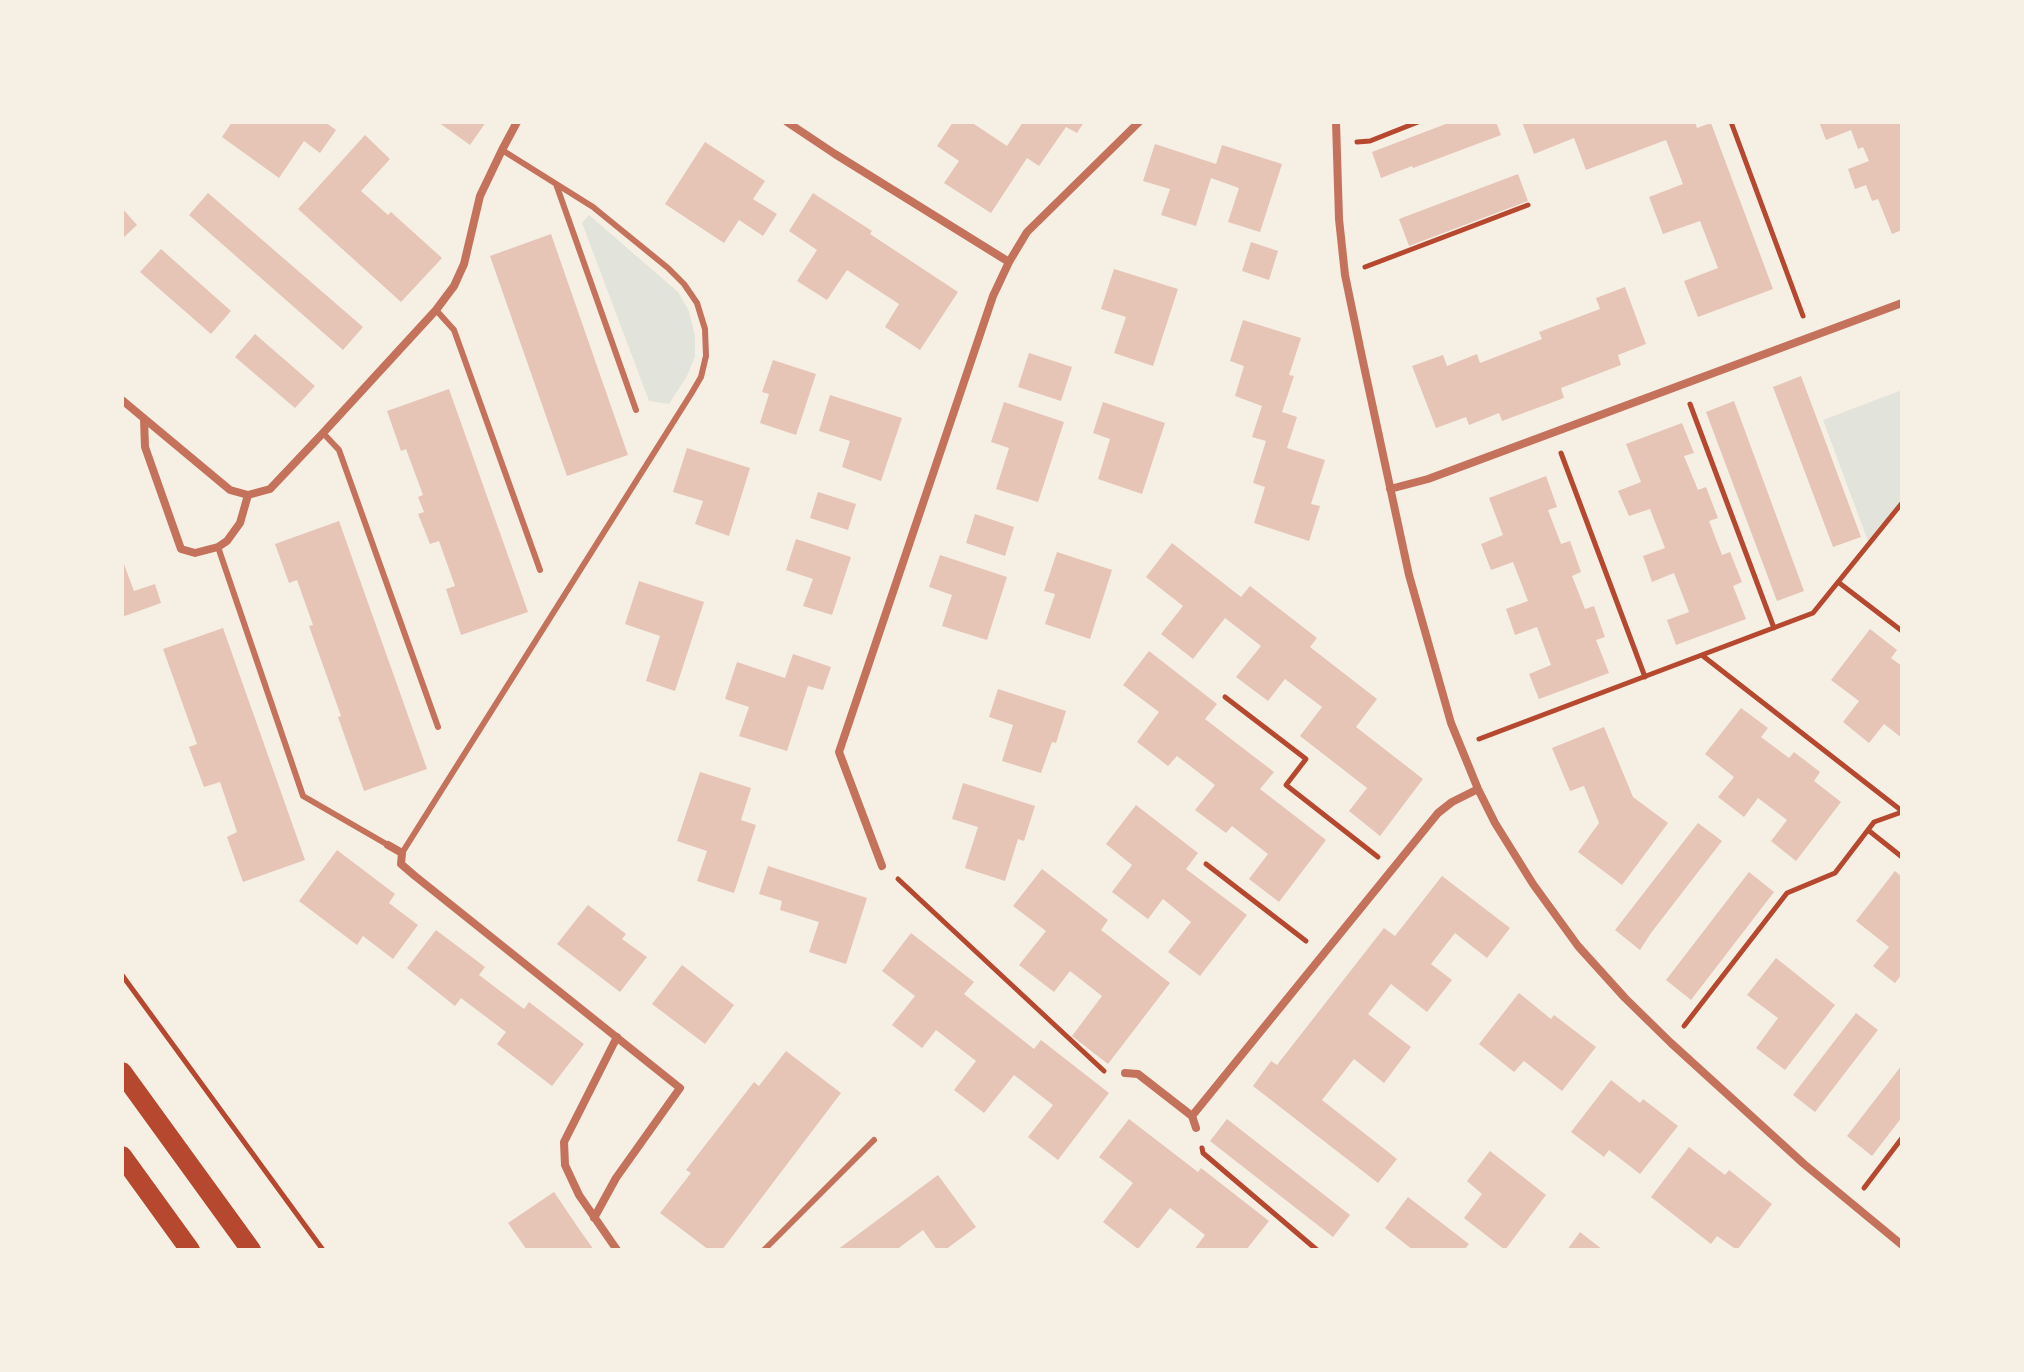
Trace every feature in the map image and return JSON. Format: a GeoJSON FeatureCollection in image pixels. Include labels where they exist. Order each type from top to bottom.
{"type":"FeatureCollection","features":[{"type":"Feature","properties":{"kind":"main road"},"geometry":{"type":"LineString","coordinates":[[122,1072],[251,1250]]}},
{"type":"Feature","properties":{"kind":"main road"},"geometry":{"type":"LineString","coordinates":[[122,1156],[190,1250]]}},
{"type":"Feature","properties":{"kind":"street"},"geometry":{"type":"LineString","coordinates":[[122,400],[230,490],[248,495],[270,489],[436,310],[454,286],[464,264],[480,196],[517,122]]}},
{"type":"Feature","properties":{"kind":"street"},"geometry":{"type":"LineString","coordinates":[[787,122],[1009,262]]}},
{"type":"Feature","properties":{"kind":"street"},"geometry":{"type":"LineString","coordinates":[[882,866],[839,752],[993,296],[1027,232],[1139,122]]}},
{"type":"Feature","properties":{"kind":"street"},"geometry":{"type":"LineString","coordinates":[[1336,122],[1339,219],[1345,275],[1409,575],[1451,723],[1495,823],[1533,884],[1578,946],[1625,998],[1804,1164],[1902,1245]]}},
{"type":"Feature","properties":{"kind":"street"},"geometry":{"type":"LineString","coordinates":[[1390,489],[1428,479],[1902,303]]}},
{"type":"Feature","properties":{"kind":"street"},"geometry":{"type":"LineString","coordinates":[[144,419],[145,447],[181,549],[195,553],[218,547],[227,541],[240,523],[248,495]]}},
{"type":"Feature","properties":{"kind":"street"},"geometry":{"type":"LineString","coordinates":[[1192,1116],[1438,813],[1478,789]]}},
{"type":"Feature","properties":{"kind":"street"},"geometry":{"type":"LineString","coordinates":[[388,845],[402,853],[401,864],[415,876],[680,1088],[616,1178],[594,1218]]}},
{"type":"Feature","properties":{"kind":"street"},"geometry":{"type":"LineString","coordinates":[[617,1037],[564,1142],[565,1165],[579,1195],[617,1250]]}},
{"type":"Feature","properties":{"kind":"street"},"geometry":{"type":"LineString","coordinates":[[1125,1073],[1138,1074],[1192,1116],[1196,1128]]}},
{"type":"Feature","properties":{"kind":"lane"},"geometry":{"type":"LineString","coordinates":[[402,853],[701,377],[706,356],[705,329],[697,303],[684,284],[593,207],[502,150]]}},
{"type":"Feature","properties":{"kind":"lane"},"geometry":{"type":"LineString","coordinates":[[556,184],[636,410]]}},
{"type":"Feature","properties":{"kind":"lane"},"geometry":{"type":"LineString","coordinates":[[436,310],[454,330],[540,570]]}},
{"type":"Feature","properties":{"kind":"lane"},"geometry":{"type":"LineString","coordinates":[[323,433],[339,450],[438,727]]}},
{"type":"Feature","properties":{"kind":"lane"},"geometry":{"type":"LineString","coordinates":[[218,547],[303,796],[388,845]]}},
{"type":"Feature","properties":{"kind":"lane"},"geometry":{"type":"LineString","coordinates":[[764,1250],[874,1140]]}},
{"type":"Feature","properties":{"kind":"path"},"geometry":{"type":"LineString","coordinates":[[1336,142],[1370,141],[1418,122]]}},
{"type":"Feature","properties":{"kind":"path"},"geometry":{"type":"LineString","coordinates":[[1731,122],[1811,336]]}},
{"type":"Feature","properties":{"kind":"path"},"geometry":{"type":"LineString","coordinates":[[1345,275],[1528,205]]}},
{"type":"Feature","properties":{"kind":"path"},"geometry":{"type":"LineString","coordinates":[[1683,384],[1774,628]]}},
{"type":"Feature","properties":{"kind":"path"},"geometry":{"type":"LineString","coordinates":[[1553,432],[1645,677]]}},
{"type":"Feature","properties":{"kind":"path"},"geometry":{"type":"LineString","coordinates":[[1459,746],[1813,613],[1902,503]]}},
{"type":"Feature","properties":{"kind":"path"},"geometry":{"type":"LineString","coordinates":[[1838,582],[1902,631]]}},
{"type":"Feature","properties":{"kind":"path"},"geometry":{"type":"LineString","coordinates":[[1703,656],[1902,811]]}},
{"type":"Feature","properties":{"kind":"path"},"geometry":{"type":"LineString","coordinates":[[1225,697],[1306,759],[1286,785],[1393,869]]}},
{"type":"Feature","properties":{"kind":"path"},"geometry":{"type":"LineString","coordinates":[[1671,1043],[1787,893],[1835,873],[1874,822],[1902,811]]}},
{"type":"Feature","properties":{"kind":"path"},"geometry":{"type":"LineString","coordinates":[[1868,830],[1902,857]]}},
{"type":"Feature","properties":{"kind":"path"},"geometry":{"type":"LineString","coordinates":[[1206,864],[1323,955]]}},
{"type":"Feature","properties":{"kind":"path"},"geometry":{"type":"LineString","coordinates":[[882,866],[910,888],[1104,1071],[1125,1073]]}},
{"type":"Feature","properties":{"kind":"path"},"geometry":{"type":"LineString","coordinates":[[122,975],[323,1250]]}},
{"type":"Feature","properties":{"kind":"path"},"geometry":{"type":"LineString","coordinates":[[1196,1128],[1203,1153],[1317,1250]]}},
{"type":"Feature","properties":{"kind":"path"},"geometry":{"type":"LineString","coordinates":[[1852,1203],[1902,1138]]}},
{"type":"Feature","properties":{"kind":"shaded area"},"geometry":{"type":"Polygon","coordinates":[[[589,215],[678,292],[689,311],[695,336],[695,356],[687,376],[669,404],[649,401],[582,223],[589,215]]]}},
{"type":"Feature","properties":{"kind":"shaded area"},"geometry":{"type":"Polygon","coordinates":[[[1902,390],[1902,503],[1869,544],[1823,420],[1902,390]]]}},
{"type":"Feature","properties":{"kind":"building"},"geometry":{"type":"Polygon","coordinates":[[[232,122],[325,122],[336,130],[320,153],[304,141],[279,178],[222,137],[232,122]]]}},
{"type":"Feature","properties":{"kind":"building"},"geometry":{"type":"Polygon","coordinates":[[[438,122],[486,122],[470,145],[438,122]]]}},
{"type":"Feature","properties":{"kind":"building"},"geometry":{"type":"Polygon","coordinates":[[[953,122],[971,122],[1007,146],[1023,122],[1084,122],[1077,133],[1066,127],[1039,166],[1027,158],[991,213],[944,183],[959,161],[937,146],[953,122]]]}},
{"type":"Feature","properties":{"kind":"building"},"geometry":{"type":"Polygon","coordinates":[[[1451,122],[1496,122],[1501,135],[1381,178],[1372,152],[1451,122]]]}},
{"type":"Feature","properties":{"kind":"building"},"geometry":{"type":"Polygon","coordinates":[[[1522,122],[1695,122],[1697,128],[1711,123],[1773,289],[1698,317],[1684,281],[1718,268],[1700,221],[1663,234],[1649,197],[1683,184],[1666,140],[1586,170],[1574,138],[1534,154],[1522,122]]]}},
{"type":"Feature","properties":{"kind":"building"},"geometry":{"type":"Polygon","coordinates":[[[1819,122],[1902,122],[1902,230],[1892,234],[1878,199],[1872,201],[1866,185],[1855,189],[1848,169],[1869,161],[1863,147],[1858,149],[1851,130],[1826,140],[1819,122]]]}},
{"type":"Feature","properties":{"kind":"building"},"geometry":{"type":"Polygon","coordinates":[[[365,135],[390,159],[361,191],[388,215],[391,212],[442,258],[401,302],[298,209],[365,135]]]}},
{"type":"Feature","properties":{"kind":"building"},"geometry":{"type":"Polygon","coordinates":[[[705,142],[765,181],[753,199],[777,214],[763,236],[739,220],[724,243],[665,204],[705,142]]]}},
{"type":"Feature","properties":{"kind":"building"},"geometry":{"type":"Polygon","coordinates":[[[1155,144],[1216,164],[1222,145],[1282,164],[1260,232],[1228,222],[1239,188],[1211,178],[1196,226],[1161,215],[1170,189],[1143,181],[1155,144]]]}},
{"type":"Feature","properties":{"kind":"building"},"geometry":{"type":"Polygon","coordinates":[[[1518,174],[1528,201],[1409,246],[1399,219],[1518,174]]]}},
{"type":"Feature","properties":{"kind":"building"},"geometry":{"type":"Polygon","coordinates":[[[208,193],[363,327],[343,350],[189,215],[208,193]]]}},
{"type":"Feature","properties":{"kind":"building"},"geometry":{"type":"Polygon","coordinates":[[[813,193],[958,292],[920,350],[885,327],[899,304],[847,270],[827,300],[797,281],[817,250],[789,231],[813,193]]]}},
{"type":"Feature","properties":{"kind":"building"},"geometry":{"type":"Polygon","coordinates":[[[122,208],[137,225],[122,239],[122,208]]]}},
{"type":"Feature","properties":{"kind":"building"},"geometry":{"type":"Polygon","coordinates":[[[551,234],[628,455],[567,476],[490,256],[551,234]]]}},
{"type":"Feature","properties":{"kind":"building"},"geometry":{"type":"Polygon","coordinates":[[[1251,242],[1278,251],[1269,280],[1242,271],[1251,242]]]}},
{"type":"Feature","properties":{"kind":"building"},"geometry":{"type":"Polygon","coordinates":[[[161,249],[231,311],[211,334],[140,272],[161,249]]]}},
{"type":"Feature","properties":{"kind":"building"},"geometry":{"type":"Polygon","coordinates":[[[1114,269],[1178,289],[1153,366],[1114,353],[1126,317],[1101,309],[1114,269]]]}},
{"type":"Feature","properties":{"kind":"building"},"geometry":{"type":"Polygon","coordinates":[[[1625,287],[1646,344],[1618,355],[1621,365],[1561,388],[1564,398],[1502,421],[1499,413],[1469,425],[1466,417],[1436,428],[1412,366],[1443,355],[1447,366],[1477,354],[1480,363],[1542,339],[1539,332],[1600,309],[1596,298],[1625,287]]]}},
{"type":"Feature","properties":{"kind":"building"},"geometry":{"type":"Polygon","coordinates":[[[1243,320],[1301,338],[1289,375],[1294,376],[1282,412],[1297,417],[1287,448],[1325,460],[1311,504],[1320,506],[1309,541],[1254,523],[1265,487],[1253,483],[1266,441],[1252,437],[1262,406],[1235,396],[1244,366],[1230,361],[1243,320]]]}},
{"type":"Feature","properties":{"kind":"building"},"geometry":{"type":"Polygon","coordinates":[[[255,334],[315,386],[295,408],[235,357],[255,334]]]}},
{"type":"Feature","properties":{"kind":"building"},"geometry":{"type":"Polygon","coordinates":[[[1029,353],[1072,367],[1061,401],[1018,387],[1029,353]]]}},
{"type":"Feature","properties":{"kind":"building"},"geometry":{"type":"Polygon","coordinates":[[[773,360],[816,374],[796,435],[760,423],[769,394],[762,392],[773,360]]]}},
{"type":"Feature","properties":{"kind":"building"},"geometry":{"type":"Polygon","coordinates":[[[1801,376],[1861,537],[1833,547],[1773,387],[1801,376]]]}},
{"type":"Feature","properties":{"kind":"building"},"geometry":{"type":"Polygon","coordinates":[[[449,389],[528,612],[461,635],[446,589],[455,586],[439,541],[430,544],[418,514],[424,512],[418,497],[423,495],[406,449],[401,451],[387,411],[449,389]]]}},
{"type":"Feature","properties":{"kind":"building"},"geometry":{"type":"Polygon","coordinates":[[[830,395],[902,418],[881,481],[842,467],[850,441],[819,431],[830,395]]]}},
{"type":"Feature","properties":{"kind":"building"},"geometry":{"type":"Polygon","coordinates":[[[1734,401],[1804,591],[1777,601],[1706,412],[1734,401]]]}},
{"type":"Feature","properties":{"kind":"building"},"geometry":{"type":"Polygon","coordinates":[[[1004,402],[1064,422],[1038,502],[996,489],[1009,448],[991,442],[1004,402]]]}},
{"type":"Feature","properties":{"kind":"building"},"geometry":{"type":"Polygon","coordinates":[[[1103,402],[1165,423],[1142,494],[1098,479],[1110,439],[1093,433],[1103,402]]]}},
{"type":"Feature","properties":{"kind":"building"},"geometry":{"type":"Polygon","coordinates":[[[1682,423],[1694,453],[1684,456],[1698,490],[1706,487],[1718,518],[1709,521],[1722,555],[1730,552],[1742,582],[1733,586],[1746,619],[1676,645],[1667,620],[1689,612],[1674,573],[1652,582],[1643,556],[1665,548],[1650,509],[1629,516],[1618,491],[1641,482],[1626,444],[1682,423]]]}},
{"type":"Feature","properties":{"kind":"building"},"geometry":{"type":"Polygon","coordinates":[[[687,448],[750,468],[729,536],[695,524],[703,501],[673,492],[687,448]]]}},
{"type":"Feature","properties":{"kind":"building"},"geometry":{"type":"Polygon","coordinates":[[[1546,476],[1557,507],[1548,510],[1561,544],[1570,541],[1581,572],[1572,576],[1585,609],[1594,606],[1605,637],[1596,640],[1609,673],[1539,699],[1529,674],[1551,665],[1537,627],[1515,635],[1506,609],[1528,601],[1513,562],[1491,570],[1481,544],[1503,535],[1489,498],[1546,476]]]}},
{"type":"Feature","properties":{"kind":"building"},"geometry":{"type":"Polygon","coordinates":[[[818,492],[856,504],[848,530],[810,518],[818,492]]]}},
{"type":"Feature","properties":{"kind":"building"},"geometry":{"type":"Polygon","coordinates":[[[975,514],[1014,527],[1005,556],[966,543],[975,514]]]}},
{"type":"Feature","properties":{"kind":"building"},"geometry":{"type":"Polygon","coordinates":[[[339,521],[427,769],[364,791],[309,626],[313,625],[297,580],[289,583],[275,544],[339,521]]]}},
{"type":"Feature","properties":{"kind":"building"},"geometry":{"type":"Polygon","coordinates":[[[796,539],[851,557],[832,615],[803,606],[813,579],[786,570],[796,539]]]}},
{"type":"Feature","properties":{"kind":"building"},"geometry":{"type":"Polygon","coordinates":[[[1172,543],[1241,597],[1250,586],[1317,638],[1310,647],[1377,699],[1356,727],[1423,779],[1380,836],[1349,811],[1367,788],[1300,736],[1322,707],[1285,679],[1268,701],[1236,677],[1261,646],[1225,618],[1193,659],[1161,634],[1183,606],[1146,577],[1172,543]]]}},
{"type":"Feature","properties":{"kind":"building"},"geometry":{"type":"Polygon","coordinates":[[[1057,552],[1112,570],[1090,639],[1045,624],[1055,594],[1044,591],[1057,552]]]}},
{"type":"Feature","properties":{"kind":"building"},"geometry":{"type":"Polygon","coordinates":[[[940,555],[1007,577],[987,640],[942,626],[952,595],[929,587],[940,555]]]}},
{"type":"Feature","properties":{"kind":"building"},"geometry":{"type":"Polygon","coordinates":[[[122,559],[134,591],[155,584],[161,603],[122,617],[122,559]]]}},
{"type":"Feature","properties":{"kind":"building"},"geometry":{"type":"Polygon","coordinates":[[[639,581],[704,602],[675,691],[646,681],[660,636],[625,624],[639,581]]]}},
{"type":"Feature","properties":{"kind":"building"},"geometry":{"type":"Polygon","coordinates":[[[223,628],[305,860],[243,882],[227,837],[237,832],[220,782],[204,787],[189,747],[197,744],[163,649],[223,628]]]}},
{"type":"Feature","properties":{"kind":"building"},"geometry":{"type":"Polygon","coordinates":[[[1870,629],[1897,650],[1891,658],[1902,666],[1902,738],[1884,724],[1869,743],[1843,722],[1859,701],[1831,680],[1870,629]]]}},
{"type":"Feature","properties":{"kind":"building"},"geometry":{"type":"Polygon","coordinates":[[[1149,651],[1217,704],[1205,719],[1274,772],[1260,789],[1326,840],[1279,902],[1249,879],[1268,854],[1232,826],[1226,833],[1195,810],[1215,785],[1177,756],[1168,766],[1137,742],[1159,712],[1123,685],[1149,651]]]}},
{"type":"Feature","properties":{"kind":"building"},"geometry":{"type":"Polygon","coordinates":[[[793,654],[831,667],[823,690],[808,686],[787,751],[739,736],[749,707],[725,699],[737,662],[785,678],[793,654]]]}},
{"type":"Feature","properties":{"kind":"building"},"geometry":{"type":"Polygon","coordinates":[[[998,689],[1066,711],[1056,743],[1052,742],[1041,773],[1002,761],[1013,725],[989,717],[998,689]]]}},
{"type":"Feature","properties":{"kind":"building"},"geometry":{"type":"Polygon","coordinates":[[[1741,708],[1768,728],[1761,737],[1789,758],[1794,752],[1820,772],[1814,781],[1841,802],[1796,861],[1771,841],[1787,820],[1758,798],[1744,817],[1718,797],[1734,777],[1705,754],[1741,708]]]}},
{"type":"Feature","properties":{"kind":"building"},"geometry":{"type":"Polygon","coordinates":[[[1604,727],[1633,797],[1668,823],[1622,885],[1578,852],[1599,823],[1584,786],[1570,791],[1552,748],[1604,727]]]}},
{"type":"Feature","properties":{"kind":"building"},"geometry":{"type":"Polygon","coordinates":[[[700,772],[751,788],[741,820],[756,825],[734,893],[697,881],[707,851],[677,841],[700,772]]]}},
{"type":"Feature","properties":{"kind":"building"},"geometry":{"type":"Polygon","coordinates":[[[963,783],[1035,806],[1024,841],[1018,839],[1005,881],[965,868],[978,827],[952,819],[963,783]]]}},
{"type":"Feature","properties":{"kind":"building"},"geometry":{"type":"Polygon","coordinates":[[[1136,805],[1198,853],[1186,869],[1247,915],[1200,976],[1168,952],[1191,922],[1163,899],[1148,919],[1112,892],[1132,865],[1106,844],[1136,805]]]}},
{"type":"Feature","properties":{"kind":"building"},"geometry":{"type":"Polygon","coordinates":[[[1698,823],[1722,841],[1640,950],[1615,930],[1698,823]]]}},
{"type":"Feature","properties":{"kind":"building"},"geometry":{"type":"Polygon","coordinates":[[[337,850],[395,894],[389,903],[418,925],[393,959],[363,936],[357,945],[299,901],[337,850]]]}},
{"type":"Feature","properties":{"kind":"building"},"geometry":{"type":"Polygon","coordinates":[[[768,866],[867,898],[846,964],[809,952],[819,922],[780,910],[782,901],[759,894],[768,866]]]}},
{"type":"Feature","properties":{"kind":"building"},"geometry":{"type":"Polygon","coordinates":[[[1042,869],[1108,920],[1101,930],[1170,983],[1108,1064],[1072,1036],[1102,996],[1070,971],[1054,992],[1019,965],[1046,931],[1013,906],[1042,869]]]}},
{"type":"Feature","properties":{"kind":"building"},"geometry":{"type":"Polygon","coordinates":[[[1895,871],[1902,877],[1902,974],[1895,983],[1873,966],[1889,947],[1856,921],[1895,871]]]}},
{"type":"Feature","properties":{"kind":"building"},"geometry":{"type":"Polygon","coordinates":[[[1749,872],[1774,892],[1691,1000],[1666,980],[1749,872]]]}},
{"type":"Feature","properties":{"kind":"building"},"geometry":{"type":"Polygon","coordinates":[[[1442,876],[1510,928],[1487,958],[1455,933],[1431,964],[1452,980],[1427,1012],[1391,984],[1368,1014],[1411,1047],[1384,1083],[1354,1059],[1322,1100],[1397,1159],[1378,1183],[1253,1086],[1271,1061],[1277,1065],[1384,928],[1395,936],[1442,876]]]}},
{"type":"Feature","properties":{"kind":"building"},"geometry":{"type":"Polygon","coordinates":[[[588,905],[626,934],[622,939],[647,957],[620,992],[557,944],[588,905]]]}},
{"type":"Feature","properties":{"kind":"building"},"geometry":{"type":"Polygon","coordinates":[[[436,930],[485,967],[479,975],[524,1009],[529,1002],[584,1044],[552,1086],[497,1044],[506,1032],[461,998],[455,1006],[407,968],[436,930]]]}},
{"type":"Feature","properties":{"kind":"building"},"geometry":{"type":"Polygon","coordinates":[[[911,933],[974,982],[964,994],[1034,1049],[1041,1040],[1109,1093],[1058,1160],[1028,1137],[1053,1105],[1014,1075],[984,1113],[954,1090],[976,1061],[936,1030],[922,1048],[892,1025],[915,996],[882,971],[911,933]]]}},
{"type":"Feature","properties":{"kind":"building"},"geometry":{"type":"Polygon","coordinates":[[[1776,958],[1835,1005],[1785,1070],[1756,1048],[1778,1018],[1747,995],[1776,958]]]}},
{"type":"Feature","properties":{"kind":"building"},"geometry":{"type":"Polygon","coordinates":[[[682,965],[734,1005],[705,1044],[652,1004],[682,965]]]}},
{"type":"Feature","properties":{"kind":"building"},"geometry":{"type":"Polygon","coordinates":[[[1519,993],[1551,1019],[1554,1015],[1596,1047],[1562,1091],[1524,1061],[1514,1072],[1479,1044],[1519,993]]]}},
{"type":"Feature","properties":{"kind":"building"},"geometry":{"type":"Polygon","coordinates":[[[1856,1013],[1878,1030],[1815,1112],[1793,1095],[1856,1013]]]}},
{"type":"Feature","properties":{"kind":"building"},"geometry":{"type":"Polygon","coordinates":[[[786,1051],[841,1093],[722,1250],[709,1250],[660,1213],[691,1173],[686,1170],[754,1082],[759,1086],[786,1051]]]}},
{"type":"Feature","properties":{"kind":"building"},"geometry":{"type":"Polygon","coordinates":[[[1902,1065],[1902,1117],[1872,1156],[1847,1136],[1902,1065]]]}},
{"type":"Feature","properties":{"kind":"building"},"geometry":{"type":"Polygon","coordinates":[[[1611,1080],[1640,1103],[1643,1099],[1678,1126],[1640,1174],[1609,1150],[1604,1157],[1571,1132],[1611,1080]]]}},
{"type":"Feature","properties":{"kind":"building"},"geometry":{"type":"Polygon","coordinates":[[[1129,1119],[1198,1172],[1201,1168],[1269,1221],[1246,1250],[1194,1250],[1205,1235],[1170,1208],[1138,1249],[1103,1222],[1133,1183],[1099,1157],[1129,1119]]]}},
{"type":"Feature","properties":{"kind":"building"},"geometry":{"type":"Polygon","coordinates":[[[1227,1119],[1350,1215],[1333,1237],[1210,1141],[1227,1119]]]}},
{"type":"Feature","properties":{"kind":"building"},"geometry":{"type":"Polygon","coordinates":[[[1689,1147],[1725,1175],[1729,1170],[1772,1204],[1737,1250],[1717,1236],[1711,1244],[1651,1197],[1689,1147]]]}},
{"type":"Feature","properties":{"kind":"building"},"geometry":{"type":"Polygon","coordinates":[[[1490,1151],[1546,1195],[1505,1250],[1464,1218],[1482,1194],[1467,1181],[1490,1151]]]}},
{"type":"Feature","properties":{"kind":"building"},"geometry":{"type":"Polygon","coordinates":[[[938,1175],[976,1227],[945,1250],[937,1250],[923,1230],[896,1250],[837,1250],[938,1175]]]}},
{"type":"Feature","properties":{"kind":"building"},"geometry":{"type":"Polygon","coordinates":[[[554,1192],[594,1250],[527,1250],[508,1223],[554,1192]]]}},
{"type":"Feature","properties":{"kind":"building"},"geometry":{"type":"Polygon","coordinates":[[[1408,1197],[1469,1244],[1464,1250],[1413,1250],[1385,1228],[1408,1197]]]}},
{"type":"Feature","properties":{"kind":"building"},"geometry":{"type":"Polygon","coordinates":[[[1580,1232],[1603,1250],[1567,1250],[1580,1232]]]}}]}
